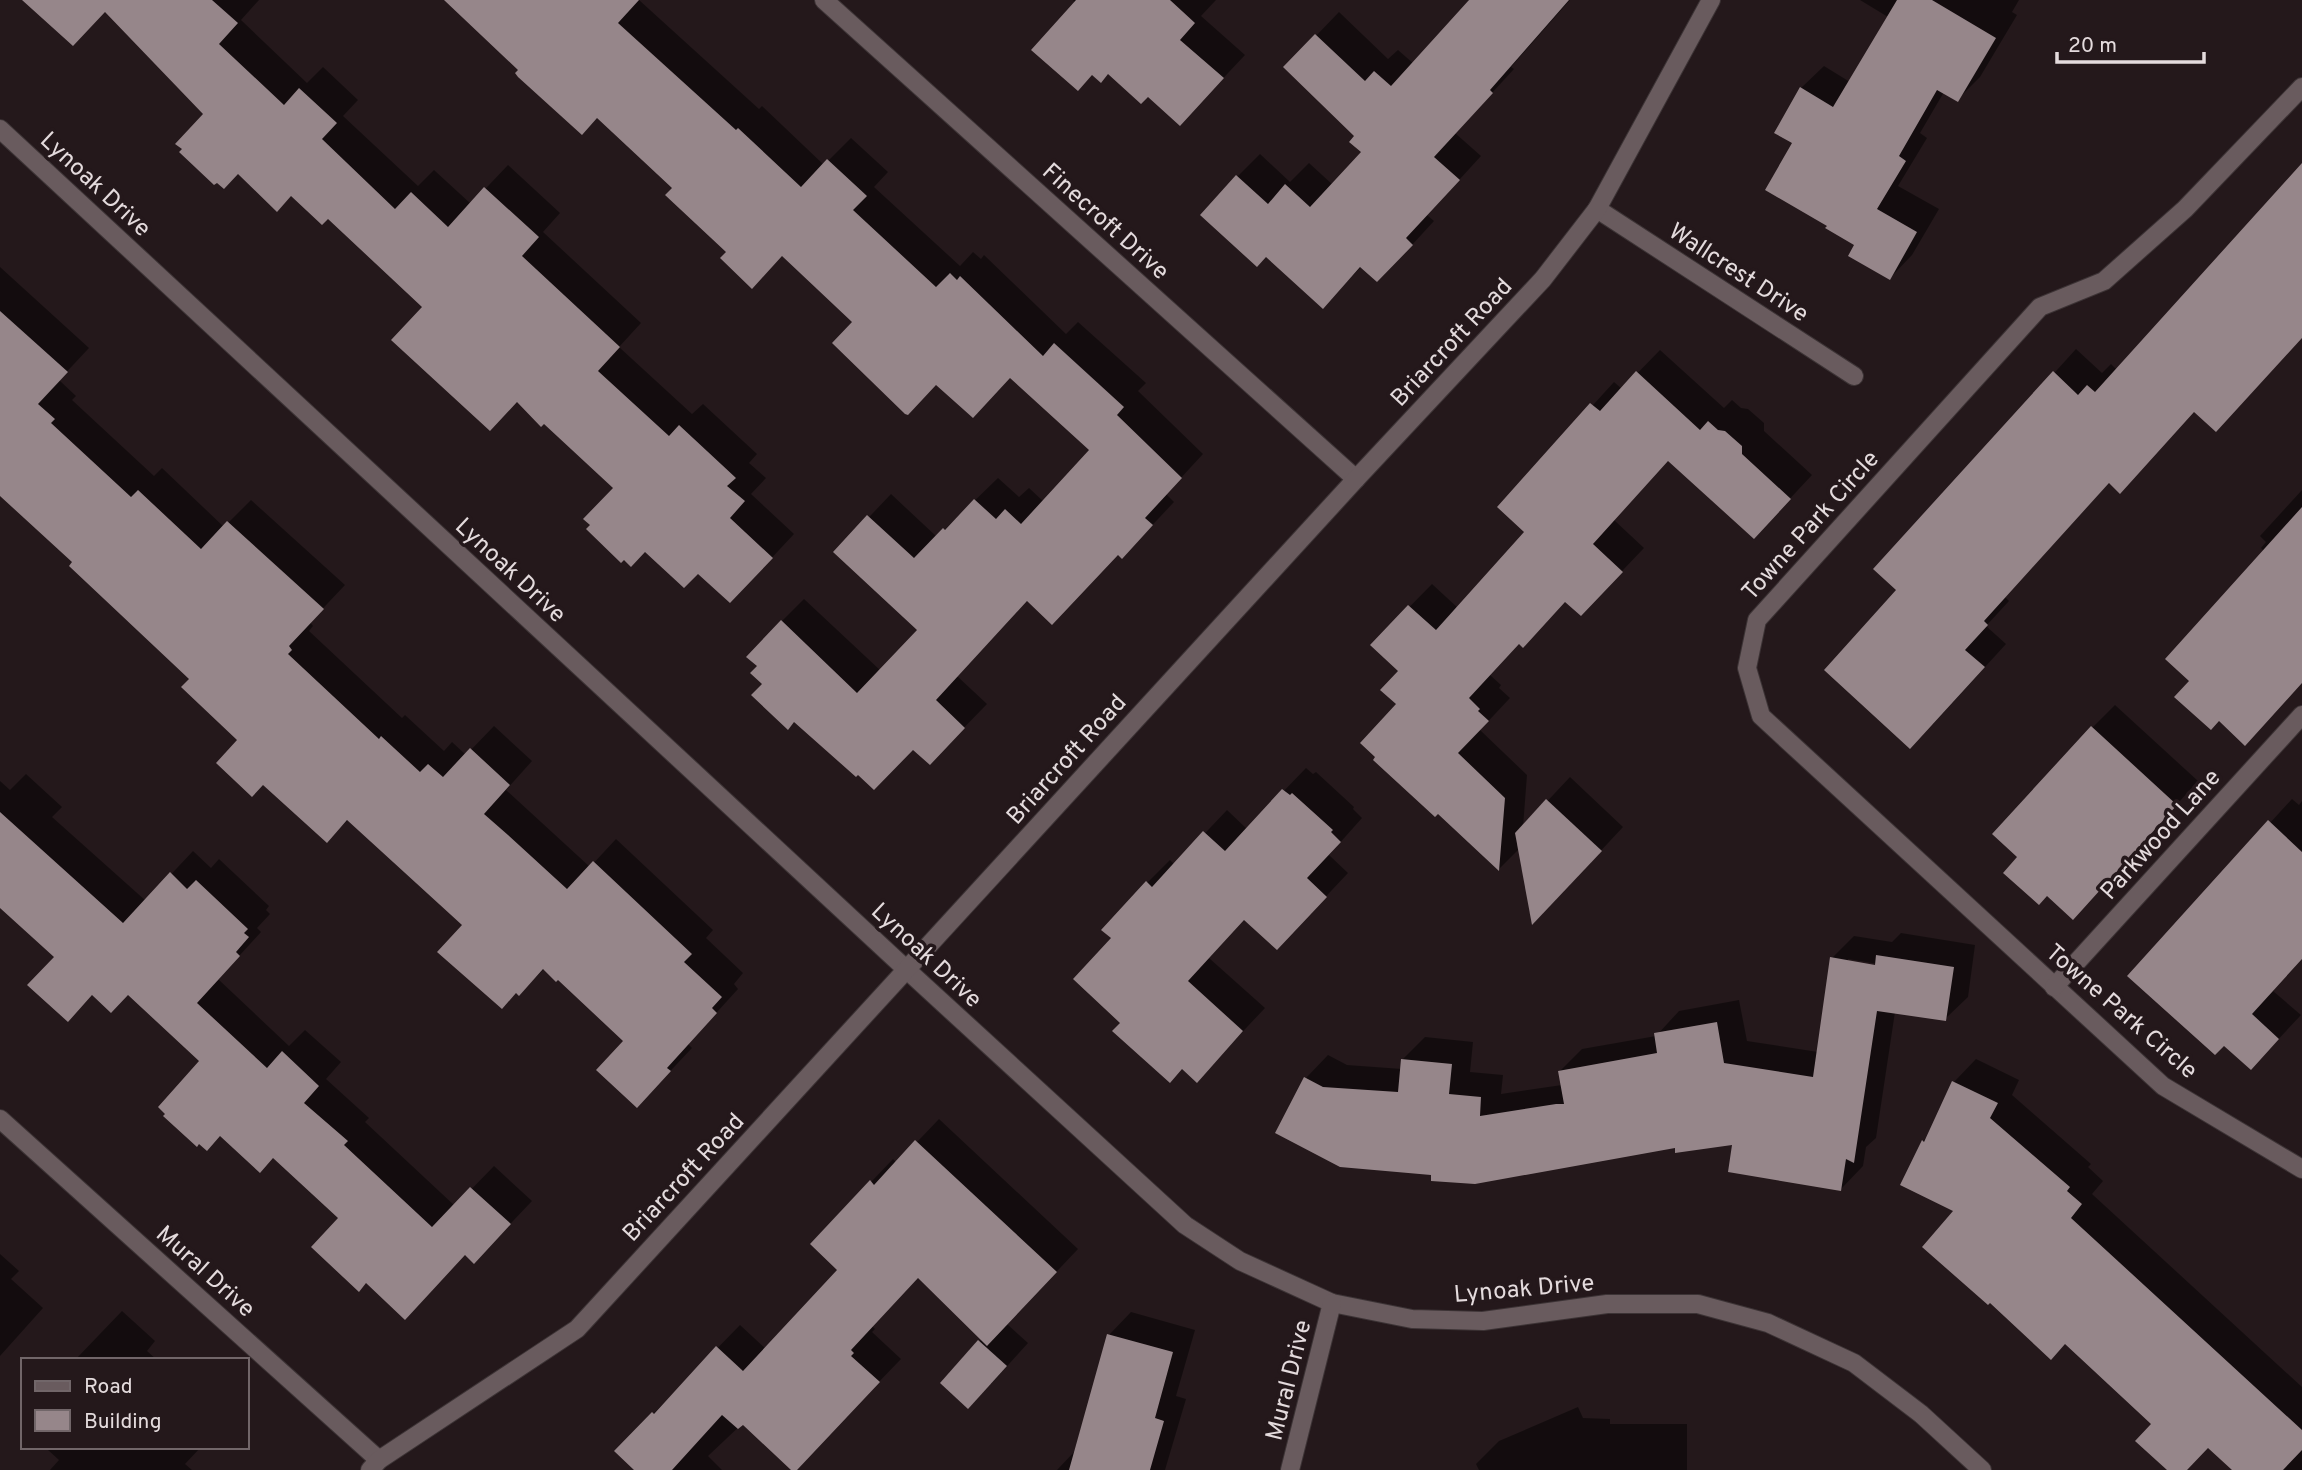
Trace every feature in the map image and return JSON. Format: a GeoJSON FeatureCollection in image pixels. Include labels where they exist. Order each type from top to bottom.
{"type":"FeatureCollection","features":[{"type":"Feature","properties":{"kind":"street","name":"Finecroft Drive"},"geometry":{"type":"LineString","coordinates":[[824,0],[1356,479]]}},
{"type":"Feature","properties":{"kind":"street","name":"Briarcroft Road"},"geometry":{"type":"LineString","coordinates":[[374,1465],[577,1329],[1356,479],[1543,279],[1597,209],[1711,0]]}},
{"type":"Feature","properties":{"kind":"street","name":"Towne Park Circle"},"geometry":{"type":"LineString","coordinates":[[2302,88],[2185,209],[2104,281],[2040,307],[1757,620],[1747,668],[1761,716],[2163,1086],[2302,1169]]}},
{"type":"Feature","properties":{"kind":"street","name":"Lynoak Drive"},"geometry":{"type":"LineString","coordinates":[[0,129],[906,970],[1185,1225],[1240,1261],[1332,1303],[1412,1319],[1483,1321],[1607,1304],[1698,1304],[1768,1323],[1854,1363],[1921,1414],[1982,1470]]}},
{"type":"Feature","properties":{"kind":"street","name":"Wallcrest Drive"},"geometry":{"type":"LineString","coordinates":[[1597,209],[1854,376]]}},
{"type":"Feature","properties":{"kind":"street","name":"Parkwood Lane"},"geometry":{"type":"LineString","coordinates":[[2054,986],[2302,715]]}},
{"type":"Feature","properties":{"kind":"street","name":"Mural Drive"},"geometry":{"type":"LineString","coordinates":[[0,1119],[374,1465]]}},
{"type":"Feature","properties":{"kind":"street","name":"Mural Drive"},"geometry":{"type":"LineString","coordinates":[[1290,1470],[1332,1303]]}},
{"type":"Feature","properties":{"kind":"building"},"geometry":{"type":"Polygon","coordinates":[[[22,0],[212,0],[238,23],[219,44],[284,105],[299,88],[337,123],[322,139],[395,209],[411,192],[448,227],[484,187],[539,237],[522,256],[620,347],[598,371],[669,436],[679,425],[736,478],[727,486],[745,501],[730,518],[773,558],[730,603],[698,574],[684,588],[645,552],[631,567],[624,560],[621,563],[586,529],[590,525],[583,519],[613,488],[544,424],[541,427],[517,402],[490,431],[391,340],[422,307],[328,219],[322,225],[291,196],[277,212],[238,174],[224,189],[217,183],[214,185],[179,152],[182,149],[175,144],[203,114],[105,12],[73,46],[22,0]]]}},
{"type":"Feature","properties":{"kind":"building"},"geometry":{"type":"Polygon","coordinates":[[[444,0],[639,0],[618,23],[736,130],[738,128],[801,187],[827,159],[867,196],[853,210],[936,287],[950,273],[957,280],[960,276],[1043,356],[1054,343],[1124,407],[1117,415],[1182,478],[1145,518],[1153,525],[1122,559],[1118,555],[1052,625],[1027,601],[936,700],[965,728],[930,765],[913,750],[874,790],[794,722],[788,730],[751,695],[762,684],[750,673],[757,666],[746,657],[781,620],[857,693],[917,630],[833,552],[867,515],[914,558],[974,499],[996,519],[1005,509],[1021,524],[1089,450],[1010,378],[973,418],[936,385],[908,415],[905,414],[832,343],[852,322],[782,256],[752,289],[720,258],[726,252],[665,195],[672,188],[597,118],[582,135],[518,77],[515,73],[518,70],[444,0]]]}},
{"type":"Feature","properties":{"kind":"building"},"geometry":{"type":"Polygon","coordinates":[[[1076,0],[1170,0],[1195,23],[1180,40],[1224,78],[1180,126],[1148,97],[1141,104],[1108,74],[1101,83],[1092,75],[1078,91],[1031,50],[1076,0]]]}},
{"type":"Feature","properties":{"kind":"building"},"geometry":{"type":"Polygon","coordinates":[[[1469,0],[1569,0],[1490,90],[1493,93],[1434,157],[1460,180],[1406,238],[1413,245],[1377,282],[1360,267],[1323,309],[1266,257],[1257,267],[1200,215],[1236,175],[1268,204],[1285,184],[1310,207],[1361,152],[1349,142],[1354,136],[1283,67],[1315,34],[1365,81],[1374,71],[1391,86],[1469,0]]]}},
{"type":"Feature","properties":{"kind":"building"},"geometry":{"type":"Polygon","coordinates":[[[1897,0],[1932,0],[1996,38],[1958,102],[1937,90],[1899,156],[1906,161],[1877,209],[1917,232],[1890,280],[1848,256],[1854,245],[1765,190],[1792,143],[1774,133],[1800,87],[1833,107],[1897,0]]]}},
{"type":"Feature","properties":{"kind":"building"},"geometry":{"type":"Polygon","coordinates":[[[2302,163],[2302,338],[2216,432],[2194,412],[2120,494],[2109,483],[1984,621],[1988,625],[1965,650],[1985,667],[1910,749],[1824,670],[1896,590],[1873,569],[2053,371],[2078,395],[2087,385],[2095,392],[2302,163]]]}},
{"type":"Feature","properties":{"kind":"building"},"geometry":{"type":"Polygon","coordinates":[[[0,311],[68,372],[38,404],[55,419],[51,423],[131,497],[138,490],[201,549],[227,521],[324,609],[289,646],[292,650],[288,654],[379,739],[381,736],[420,772],[428,764],[443,777],[470,748],[510,785],[484,814],[567,889],[593,861],[692,954],[684,962],[722,997],[712,1008],[717,1013],[667,1068],[671,1071],[637,1108],[596,1070],[623,1041],[558,980],[556,982],[543,969],[519,996],[516,993],[502,1009],[437,952],[462,925],[347,820],[327,843],[263,785],[252,797],[216,763],[237,740],[181,687],[189,679],[69,566],[72,562],[0,496],[0,311]]]}},
{"type":"Feature","properties":{"kind":"building"},"geometry":{"type":"Polygon","coordinates":[[[1636,371],[1700,430],[1708,421],[1718,430],[1725,431],[1742,446],[1742,454],[1791,499],[1754,539],[1668,461],[1593,544],[1623,572],[1581,616],[1565,602],[1523,648],[1519,644],[1469,698],[1489,721],[1458,753],[1505,798],[1499,871],[1438,814],[1435,817],[1373,760],[1375,757],[1360,743],[1396,704],[1380,690],[1398,671],[1370,645],[1408,605],[1436,630],[1524,532],[1497,507],[1590,403],[1600,411],[1636,371]]]}},
{"type":"Feature","properties":{"kind":"building"},"geometry":{"type":"Polygon","coordinates":[[[2302,507],[2302,683],[2245,746],[2219,721],[2211,730],[2174,697],[2189,681],[2165,659],[2302,507]]]}},
{"type":"Feature","properties":{"kind":"building"},"geometry":{"type":"Polygon","coordinates":[[[2091,726],[2177,805],[2073,920],[2047,896],[2039,905],[2003,873],[2017,857],[1992,834],[2091,726]]]}},
{"type":"Feature","properties":{"kind":"building"},"geometry":{"type":"Polygon","coordinates":[[[1282,789],[1290,795],[1292,793],[1333,830],[1331,832],[1341,842],[1307,878],[1327,897],[1277,950],[1244,920],[1188,981],[1243,1031],[1197,1083],[1182,1069],[1170,1083],[1112,1031],[1120,1023],[1073,979],[1111,938],[1101,930],[1146,881],[1152,887],[1203,831],[1225,851],[1282,789]]]}},
{"type":"Feature","properties":{"kind":"building"},"geometry":{"type":"Polygon","coordinates":[[[1546,799],[1602,851],[1532,925],[1515,833],[1546,799]]]}},
{"type":"Feature","properties":{"kind":"building"},"geometry":{"type":"Polygon","coordinates":[[[0,812],[123,923],[170,872],[187,889],[196,880],[248,929],[244,933],[249,937],[236,952],[240,956],[197,1003],[267,1068],[282,1051],[319,1086],[304,1103],[348,1141],[344,1145],[432,1227],[470,1187],[511,1224],[474,1264],[465,1255],[405,1320],[366,1283],[359,1292],[311,1247],[338,1218],[273,1158],[260,1173],[220,1136],[207,1151],[199,1144],[197,1147],[163,1116],[165,1114],[158,1107],[199,1061],[128,995],[111,1013],[92,995],[68,1022],[27,985],[54,957],[0,908],[0,812]]]}},
{"type":"Feature","properties":{"kind":"building"},"geometry":{"type":"Polygon","coordinates":[[[2268,820],[2302,852],[2302,959],[2252,1014],[2279,1039],[2251,1070],[2224,1046],[2215,1055],[2127,976],[2268,820]]]}},
{"type":"Feature","properties":{"kind":"building"},"geometry":{"type":"Polygon","coordinates":[[[1876,955],[1954,967],[1946,1021],[1877,1011],[1854,1163],[1846,1159],[1841,1191],[1728,1172],[1732,1145],[1675,1153],[1675,1148],[1475,1184],[1431,1181],[1431,1175],[1340,1167],[1275,1133],[1304,1077],[1323,1087],[1398,1092],[1401,1059],[1452,1064],[1449,1094],[1481,1097],[1480,1116],[1564,1104],[1558,1071],[1657,1053],[1654,1033],[1717,1022],[1724,1063],[1813,1077],[1830,957],[1875,965],[1876,955]]]}},
{"type":"Feature","properties":{"kind":"building"},"geometry":{"type":"Polygon","coordinates":[[[1952,1081],[1998,1103],[1990,1118],[2070,1187],[2067,1191],[2082,1204],[2071,1218],[2302,1430],[2302,1450],[2283,1470],[2232,1470],[2208,1448],[2187,1470],[2167,1470],[2135,1441],[2151,1424],[2065,1344],[2051,1360],[1990,1303],[1988,1305],[1922,1247],[1953,1211],[1900,1185],[1922,1140],[1924,1142],[1952,1081]]]}},
{"type":"Feature","properties":{"kind":"building"},"geometry":{"type":"Polygon","coordinates":[[[915,1140],[1057,1272],[987,1346],[918,1278],[851,1350],[854,1353],[851,1356],[880,1382],[797,1470],[791,1470],[743,1425],[738,1429],[722,1415],[672,1470],[634,1470],[614,1451],[652,1412],[654,1414],[716,1346],[743,1371],[837,1270],[810,1244],[870,1180],[874,1185],[915,1140]]]}},
{"type":"Feature","properties":{"kind":"building"},"geometry":{"type":"Polygon","coordinates":[[[1107,1334],[1173,1352],[1155,1418],[1164,1421],[1150,1470],[1069,1470],[1107,1334]]]}},
{"type":"Feature","properties":{"kind":"building"},"geometry":{"type":"Polygon","coordinates":[[[978,1340],[1007,1366],[968,1409],[940,1383],[978,1340]]]}}]}
